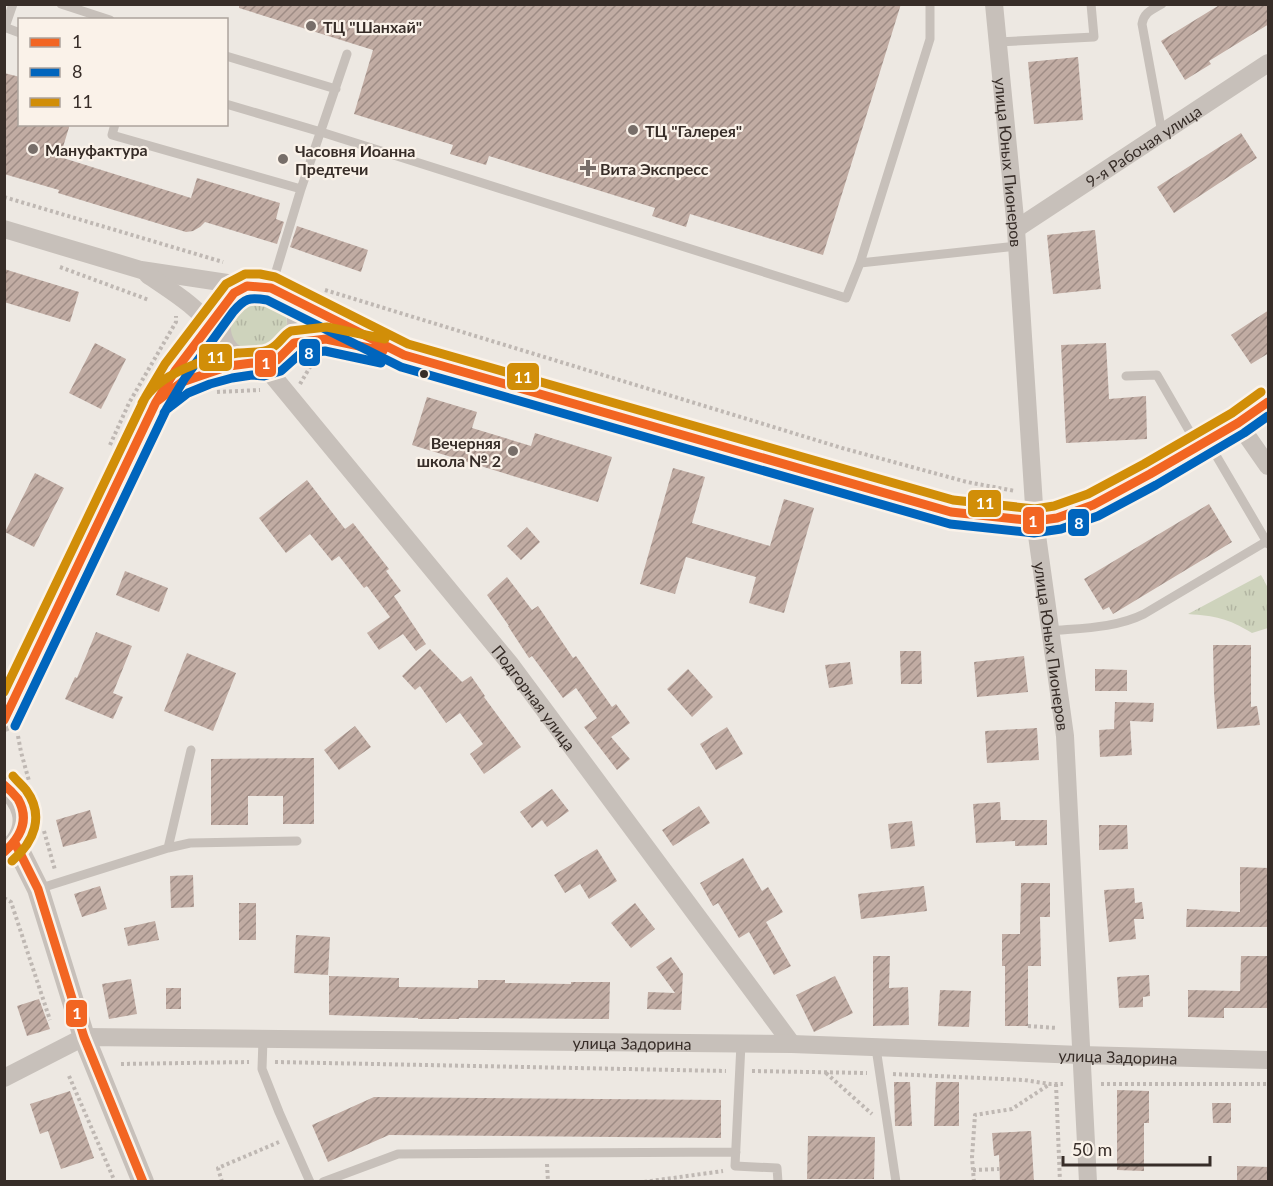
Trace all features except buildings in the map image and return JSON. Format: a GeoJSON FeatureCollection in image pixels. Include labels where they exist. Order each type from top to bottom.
{"type":"FeatureCollection","features":[{"type":"Feature","properties":{"kind":"street","name":"улица Юных Пионеров"},"geometry":{"type":"LineString","coordinates":[[994,4],[1017,237],[1035,521],[1065,736],[1088,1182]]}},
{"type":"Feature","properties":{"kind":"street","name":"9-я Рабочая улица"},"geometry":{"type":"LineString","coordinates":[[1017,237],[1162,133],[1269,63]]}},
{"type":"Feature","properties":{"kind":"street"},"geometry":{"type":"LineString","coordinates":[[4,228],[141,270],[259,286],[278,291],[330,329],[404,355],[951,512],[1035,521],[1058,518],[1093,505],[1238,423],[1269,402]]}},
{"type":"Feature","properties":{"kind":"street"},"geometry":{"type":"LineString","coordinates":[[141,270],[181,297],[210,323],[230,352],[239,358],[258,364]]}},
{"type":"Feature","properties":{"kind":"street"},"geometry":{"type":"LineString","coordinates":[[11,725],[156,402],[224,304],[234,293],[247,286]]}},
{"type":"Feature","properties":{"kind":"street"},"geometry":{"type":"LineString","coordinates":[[156,402],[182,382],[229,366],[277,360],[287,351],[294,343],[297,319],[294,306],[278,291]]}},
{"type":"Feature","properties":{"kind":"street"},"geometry":{"type":"LineString","coordinates":[[223,343],[219,331],[219,318],[224,304]]}},
{"type":"Feature","properties":{"kind":"street"},"geometry":{"type":"LineString","coordinates":[[294,343],[330,329]]}},
{"type":"Feature","properties":{"kind":"street","name":"Подгорная улица"},"geometry":{"type":"LineString","coordinates":[[258,364],[288,395],[511,665],[792,1044]]}},
{"type":"Feature","properties":{"kind":"street"},"geometry":{"type":"LineString","coordinates":[[1238,423],[1269,465]]}},
{"type":"Feature","properties":{"kind":"street"},"geometry":{"type":"LineString","coordinates":[[5,786],[15,795],[22,807],[21,833],[10,848],[48,885],[84,1037],[143,1182]]}},
{"type":"Feature","properties":{"kind":"street","name":"улица Задорина"},"geometry":{"type":"LineString","coordinates":[[4,1078],[84,1037],[792,1044],[1081,1055],[1269,1059]]}},
{"type":"Feature","properties":{"kind":"lane"},"geometry":{"type":"LineString","coordinates":[[5,27],[12,4]]}},
{"type":"Feature","properties":{"kind":"lane"},"geometry":{"type":"LineString","coordinates":[[62,4],[104,18]]}},
{"type":"Feature","properties":{"kind":"lane"},"geometry":{"type":"LineString","coordinates":[[228,105],[846,298],[860,263],[930,39],[930,4]]}},
{"type":"Feature","properties":{"kind":"lane"},"geometry":{"type":"LineString","coordinates":[[998,42],[1094,36],[1091,4]]}},
{"type":"Feature","properties":{"kind":"lane"},"geometry":{"type":"LineString","coordinates":[[1162,4],[1143,17],[1142,24],[1162,133]]}},
{"type":"Feature","properties":{"kind":"lane"},"geometry":{"type":"LineString","coordinates":[[278,291],[301,189],[347,54]]}},
{"type":"Feature","properties":{"kind":"lane"},"geometry":{"type":"LineString","coordinates":[[228,57],[336,89]]}},
{"type":"Feature","properties":{"kind":"lane"},"geometry":{"type":"LineString","coordinates":[[114,126],[112,135],[301,189]]}},
{"type":"Feature","properties":{"kind":"lane"},"geometry":{"type":"LineString","coordinates":[[860,263],[1017,237]]}},
{"type":"Feature","properties":{"kind":"lane"},"geometry":{"type":"LineString","coordinates":[[1050,631],[1131,621],[1268,542],[1157,375],[1126,376]]}},
{"type":"Feature","properties":{"kind":"lane"},"geometry":{"type":"LineString","coordinates":[[168,848],[191,750]]}},
{"type":"Feature","properties":{"kind":"lane"},"geometry":{"type":"LineString","coordinates":[[48,885],[190,843],[297,841]]}},
{"type":"Feature","properties":{"kind":"lane"},"geometry":{"type":"LineString","coordinates":[[263,1039],[262,1069],[310,1182]]}},
{"type":"Feature","properties":{"kind":"lane"},"geometry":{"type":"LineString","coordinates":[[741,1044],[735,1166],[777,1167],[778,1182]]}},
{"type":"Feature","properties":{"kind":"lane"},"geometry":{"type":"LineString","coordinates":[[876,1048],[896,1182]]}},
{"type":"Feature","properties":{"kind":"lane"},"geometry":{"type":"LineString","coordinates":[[323,1182],[398,1154],[736,1152]]}},
{"type":"Feature","properties":{"kind":"path"},"geometry":{"type":"LineString","coordinates":[[4,197],[233,264]]}},
{"type":"Feature","properties":{"kind":"path"},"geometry":{"type":"LineString","coordinates":[[58,266],[153,301]]}},
{"type":"Feature","properties":{"kind":"path"},"geometry":{"type":"LineString","coordinates":[[322,289],[842,448],[967,482],[1034,494]]}},
{"type":"Feature","properties":{"kind":"path"},"geometry":{"type":"LineString","coordinates":[[211,393],[260,390],[276,403],[288,395],[300,384],[320,350],[345,296]]}},
{"type":"Feature","properties":{"kind":"path"},"geometry":{"type":"LineString","coordinates":[[11,725],[30,785]]}},
{"type":"Feature","properties":{"kind":"path"},"geometry":{"type":"LineString","coordinates":[[43,828],[48,885]]}},
{"type":"Feature","properties":{"kind":"path"},"geometry":{"type":"LineString","coordinates":[[4,898],[10,902],[50,1020]]}},
{"type":"Feature","properties":{"kind":"path"},"geometry":{"type":"LineString","coordinates":[[1028,1026],[1057,1028]]}},
{"type":"Feature","properties":{"kind":"path"},"geometry":{"type":"LineString","coordinates":[[121,1064],[262,1062],[880,1073],[1062,1084]]}},
{"type":"Feature","properties":{"kind":"path"},"geometry":{"type":"LineString","coordinates":[[825,1072],[888,1128]]}},
{"type":"Feature","properties":{"kind":"path"},"geometry":{"type":"LineString","coordinates":[[69,1076],[115,1182]]}},
{"type":"Feature","properties":{"kind":"path"},"geometry":{"type":"LineString","coordinates":[[974,1182],[972,1157],[975,1115],[1012,1109],[1053,1084]]}},
{"type":"Feature","properties":{"kind":"path"},"geometry":{"type":"LineString","coordinates":[[1053,1084],[1059,1182]]}},
{"type":"Feature","properties":{"kind":"path"},"geometry":{"type":"LineString","coordinates":[[1099,1084],[1269,1084]]}},
{"type":"Feature","properties":{"kind":"path"},"geometry":{"type":"LineString","coordinates":[[222,1182],[218,1168],[290,1137]]}},
{"type":"Feature","properties":{"kind":"path"},"geometry":{"type":"LineString","coordinates":[[644,1182],[719,1172],[735,1166]]}},
{"type":"Feature","properties":{"kind":"path"},"geometry":{"type":"LineString","coordinates":[[973,1170],[999,1169]]}},
{"type":"Feature","properties":{"kind":"green space"},"geometry":{"type":"Polygon","coordinates":[[[264,294],[277,301],[282,307],[287,329],[283,339],[275,347],[255,352],[236,343],[230,333],[229,315],[246,296],[264,294]]]}},
{"type":"Feature","properties":{"kind":"green space"},"geometry":{"type":"Polygon","coordinates":[[[1261,575],[1268,588],[1268,628],[1252,633],[1221,619],[1188,614],[1261,575]]]}},
{"type":"Feature","properties":{"kind":"transit line","name":"11"},"geometry":{"type":"LineString","coordinates":[[4,692],[146,396],[165,364],[226,284],[245,274],[275,277],[408,344],[953,500],[1035,509],[1054,506],[1088,494],[1144,464],[1232,413],[1261,392]]}},
{"type":"Feature","properties":{"kind":"transit line","name":"1"},"geometry":{"type":"LineString","coordinates":[[4,720],[156,402],[175,371],[234,293],[247,286],[271,288],[404,355],[951,512],[1035,521],[1057,518],[1093,505],[1150,474],[1238,423],[1268,402]]}},
{"type":"Feature","properties":{"kind":"transit line","name":"8"},"geometry":{"type":"LineString","coordinates":[[15,726],[167,408],[185,378],[233,312],[248,300],[267,300],[401,367],[950,524],[1034,533],[1061,529],[1098,516],[1156,485],[1244,433],[1268,416]]}},
{"type":"Feature","properties":{"kind":"transit line","name":"11"},"geometry":{"type":"LineString","coordinates":[[142,403],[149,393],[171,375],[212,358],[267,350],[291,331],[327,327],[385,339]]}},
{"type":"Feature","properties":{"kind":"transit line","name":"1"},"geometry":{"type":"LineString","coordinates":[[153,408],[156,402],[182,382],[229,366],[263,364],[277,360],[294,343],[326,339],[383,351]]}},
{"type":"Feature","properties":{"kind":"transit line","name":"8"},"geometry":{"type":"LineString","coordinates":[[164,413],[188,393],[232,378],[264,376],[281,371],[300,354],[325,351],[381,363]]}},
{"type":"Feature","properties":{"kind":"transit line","name":"11"},"geometry":{"type":"LineString","coordinates":[[12,861],[26,846],[36,819],[32,800],[13,776]]}},
{"type":"Feature","properties":{"kind":"transit line","name":"1"},"geometry":{"type":"LineString","coordinates":[[4,785],[18,799],[23,814],[19,835],[4,852]]}},
{"type":"Feature","properties":{"kind":"transit line","name":"1"},"geometry":{"type":"LineString","coordinates":[[15,843],[38,889],[84,1037],[143,1182]]}},
{"type":"Feature","properties":{"kind":"place","name":"ТЦ \"Шанхай\""},"geometry":{"type":"Point","coordinates":[311,26]}},
{"type":"Feature","properties":{"kind":"place","name":"ТЦ \"Галерея\""},"geometry":{"type":"Point","coordinates":[633,130]}},
{"type":"Feature","properties":{"kind":"place","name":"Мануфактура"},"geometry":{"type":"Point","coordinates":[33,149]}},
{"type":"Feature","properties":{"kind":"place","name":"Часовня Иоанна Предтечи"},"geometry":{"type":"Point","coordinates":[283,159]}},
{"type":"Feature","properties":{"kind":"place","name":"Вита Экспресс"},"geometry":{"type":"Point","coordinates":[588,168]}},
{"type":"Feature","properties":{"kind":"place","name":"Вечерняя школа № 2"},"geometry":{"type":"Point","coordinates":[513,451]}}]}
